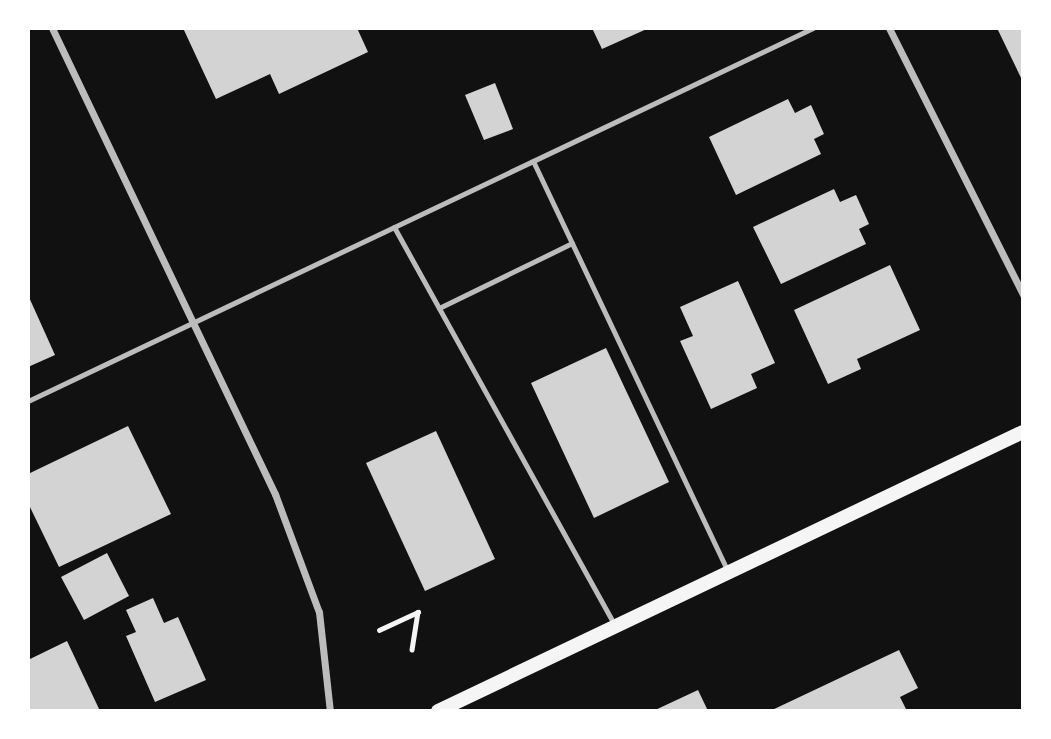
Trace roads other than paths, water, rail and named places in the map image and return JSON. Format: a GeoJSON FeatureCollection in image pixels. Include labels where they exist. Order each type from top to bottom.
{"type":"FeatureCollection","features":[{"type":"Feature","properties":{"kind":"main road"},"geometry":{"type":"LineString","coordinates":[[438,711],[1023,432]]}},
{"type":"Feature","properties":{"kind":"street"},"geometry":{"type":"LineString","coordinates":[[52,28],[191,324],[275,494],[319,612],[330,711]]}},
{"type":"Feature","properties":{"kind":"street"},"geometry":{"type":"LineString","coordinates":[[889,28],[1023,295]]}},
{"type":"Feature","properties":{"kind":"lane"},"geometry":{"type":"LineString","coordinates":[[28,401],[813,28]]}},
{"type":"Feature","properties":{"kind":"lane"},"geometry":{"type":"LineString","coordinates":[[533,161],[728,573]]}},
{"type":"Feature","properties":{"kind":"lane"},"geometry":{"type":"LineString","coordinates":[[394,227],[615,627]]}},
{"type":"Feature","properties":{"kind":"lane"},"geometry":{"type":"LineString","coordinates":[[439,308],[572,243]]}}]}
